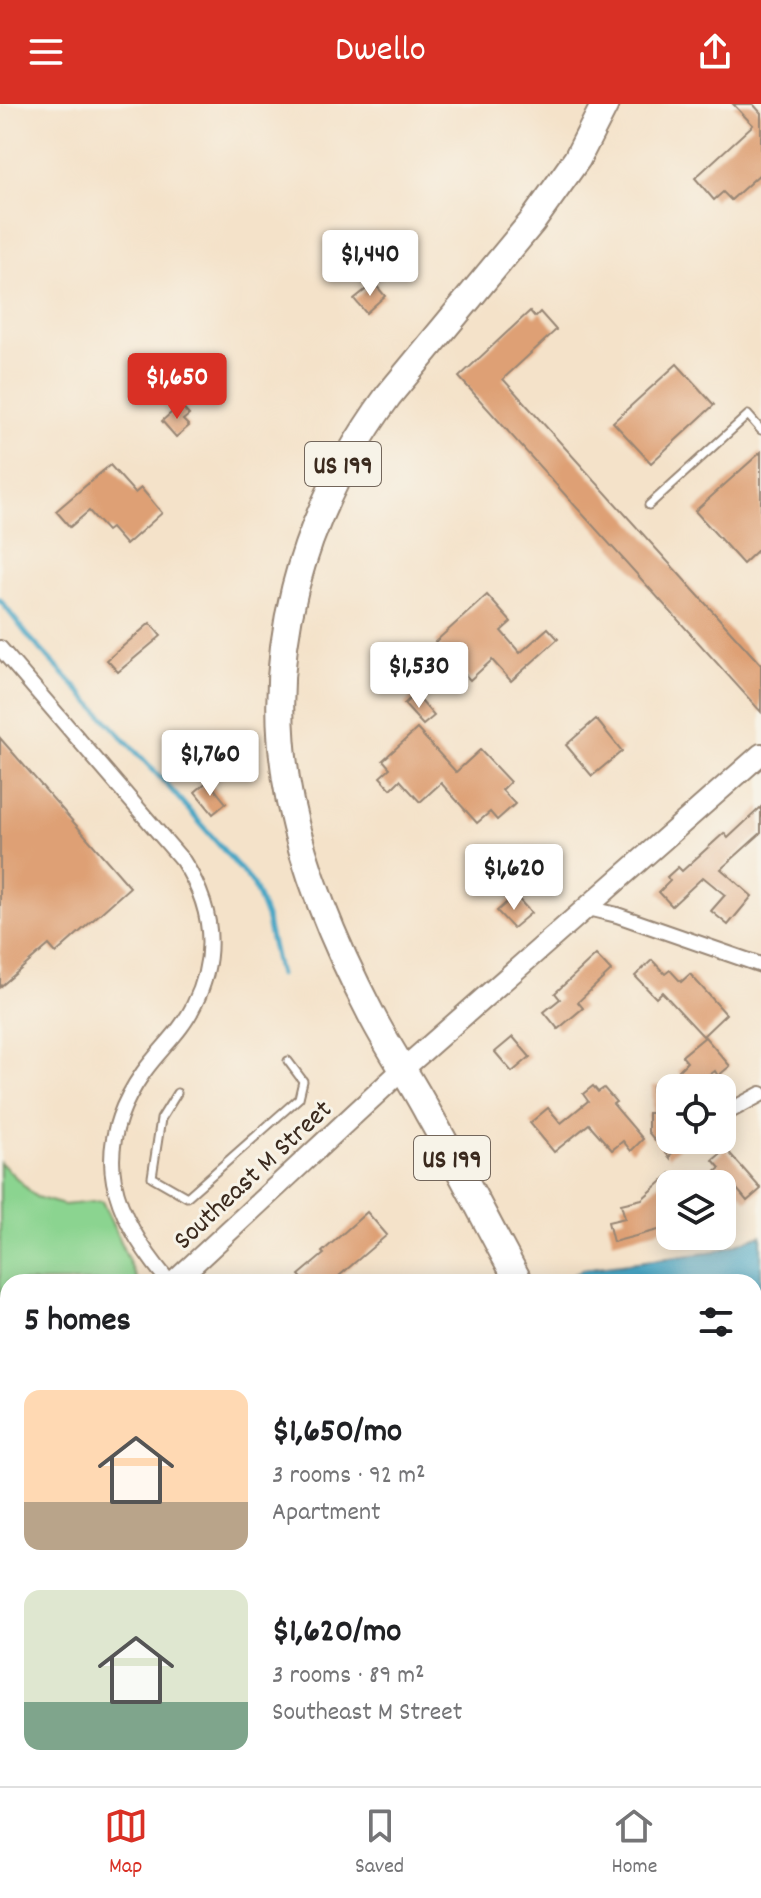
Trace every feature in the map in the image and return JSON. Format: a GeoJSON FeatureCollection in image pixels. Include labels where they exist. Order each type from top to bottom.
{"type":"FeatureCollection","features":[{"type":"Feature","properties":{"kind":"highway","name":"US 199"},"geometry":{"type":"LineString","coordinates":[[515,1274],[426,1107],[373,1018],[325,916],[292,812],[282,752],[280,707],[283,660],[290,609],[303,559],[321,510],[353,447],[406,373],[556,190],[577,159],[605,104]]}},
{"type":"Feature","properties":{"kind":"street"},"geometry":{"type":"LineString","coordinates":[[0,648],[183,861],[194,878],[207,911],[210,929],[207,966],[194,1006],[180,1028],[145,1069],[125,1102],[118,1118],[112,1150],[123,1215],[146,1255],[164,1274]]}},
{"type":"Feature","properties":{"kind":"street","name":"Southeast M Street"},"geometry":{"type":"LineString","coordinates":[[181,1274],[402,1070],[761,754]]}},
{"type":"Feature","properties":{"kind":"street"},"geometry":{"type":"LineString","coordinates":[[588,908],[617,915],[761,965]]}},
{"type":"Feature","properties":{"kind":"street"},"geometry":{"type":"LineString","coordinates":[[736,1107],[761,1094]]}},
{"type":"Feature","properties":{"kind":"lane"},"geometry":{"type":"LineString","coordinates":[[649,505],[748,415],[761,430]]}},
{"type":"Feature","properties":{"kind":"lane"},"geometry":{"type":"LineString","coordinates":[[177,1093],[161,1119],[152,1177],[187,1197],[299,1098],[303,1081],[288,1061]]}},
{"type":"Feature","properties":{"kind":"green space"},"geometry":{"type":"Polygon","coordinates":[[[0,1162],[36,1197],[64,1205],[102,1201],[134,1274],[0,1274],[0,1162]]]}},
{"type":"Feature","properties":{"kind":"water"},"geometry":{"type":"Polygon","coordinates":[[[761,1235],[761,1274],[574,1274],[583,1269],[736,1250],[736,1244],[761,1235]]]}},
{"type":"Feature","properties":{"kind":"building"},"geometry":{"type":"Polygon","coordinates":[[[733,104],[753,104],[761,113],[761,173],[731,200],[723,192],[714,200],[695,178],[753,125],[733,104]]]}},
{"type":"Feature","properties":{"kind":"building"},"geometry":{"type":"Polygon","coordinates":[[[374,283],[385,296],[366,313],[354,299],[374,283]]]}},
{"type":"Feature","properties":{"kind":"building"},"geometry":{"type":"Polygon","coordinates":[[[530,311],[535,317],[540,312],[556,330],[503,379],[761,665],[761,712],[459,377],[530,311]]]}},
{"type":"Feature","properties":{"kind":"building"},"geometry":{"type":"Polygon","coordinates":[[[677,364],[714,405],[651,463],[613,422],[677,364]]]}},
{"type":"Feature","properties":{"kind":"building"},"geometry":{"type":"Polygon","coordinates":[[[180,405],[189,415],[183,420],[189,426],[176,437],[162,421],[180,405]]]}},
{"type":"Feature","properties":{"kind":"building"},"geometry":{"type":"Polygon","coordinates":[[[761,452],[761,547],[743,564],[695,511],[761,452]]]}},
{"type":"Feature","properties":{"kind":"building"},"geometry":{"type":"Polygon","coordinates":[[[110,465],[135,493],[141,488],[162,513],[126,545],[111,528],[107,531],[89,511],[70,527],[56,511],[110,465]]]}},
{"type":"Feature","properties":{"kind":"building"},"geometry":{"type":"Polygon","coordinates":[[[487,595],[511,622],[501,631],[520,653],[548,628],[558,639],[511,681],[492,660],[470,680],[435,642],[487,595]]]}},
{"type":"Feature","properties":{"kind":"building"},"geometry":{"type":"Polygon","coordinates":[[[150,623],[161,636],[118,672],[107,660],[150,623]]]}},
{"type":"Feature","properties":{"kind":"building"},"geometry":{"type":"Polygon","coordinates":[[[415,694],[434,716],[423,725],[404,704],[415,694]]]}},
{"type":"Feature","properties":{"kind":"building"},"geometry":{"type":"Polygon","coordinates":[[[596,719],[622,751],[592,776],[566,745],[596,719]]]}},
{"type":"Feature","properties":{"kind":"building"},"geometry":{"type":"Polygon","coordinates":[[[417,729],[456,772],[480,750],[510,782],[502,790],[515,804],[497,820],[490,812],[477,823],[441,783],[420,802],[400,780],[391,789],[380,777],[390,768],[383,760],[417,729]]]}},
{"type":"Feature","properties":{"kind":"building"},"geometry":{"type":"Polygon","coordinates":[[[0,738],[130,887],[56,953],[49,945],[0,987],[0,738]]]}},
{"type":"Feature","properties":{"kind":"building"},"geometry":{"type":"Polygon","coordinates":[[[208,781],[226,803],[213,814],[195,792],[208,781]]]}},
{"type":"Feature","properties":{"kind":"building"},"geometry":{"type":"Polygon","coordinates":[[[761,807],[761,833],[721,869],[752,896],[728,925],[711,911],[725,895],[703,877],[672,906],[659,892],[670,881],[667,877],[678,867],[682,871],[724,833],[728,838],[761,807]]]}},
{"type":"Feature","properties":{"kind":"building"},"geometry":{"type":"Polygon","coordinates":[[[515,895],[531,913],[513,928],[497,911],[515,895]]]}},
{"type":"Feature","properties":{"kind":"building"},"geometry":{"type":"Polygon","coordinates":[[[596,955],[611,971],[578,1002],[583,1008],[558,1029],[544,1012],[560,999],[555,993],[596,955]]]}},
{"type":"Feature","properties":{"kind":"building"},"geometry":{"type":"Polygon","coordinates":[[[652,960],[665,974],[670,970],[681,982],[690,974],[726,1014],[703,1036],[662,992],[656,998],[635,976],[652,960]]]}},
{"type":"Feature","properties":{"kind":"building"},"geometry":{"type":"Polygon","coordinates":[[[513,1037],[530,1057],[512,1072],[495,1052],[513,1037]]]}},
{"type":"Feature","properties":{"kind":"building"},"geometry":{"type":"Polygon","coordinates":[[[705,1037],[730,1066],[720,1074],[715,1071],[711,1074],[680,1074],[678,1071],[687,1062],[682,1056],[705,1037]]]}},
{"type":"Feature","properties":{"kind":"building"},"geometry":{"type":"Polygon","coordinates":[[[593,1086],[598,1092],[604,1088],[616,1102],[613,1104],[643,1139],[631,1151],[623,1141],[612,1150],[589,1124],[554,1152],[530,1123],[548,1108],[561,1123],[588,1101],[583,1094],[593,1086]]]}},
{"type":"Feature","properties":{"kind":"building"},"geometry":{"type":"Polygon","coordinates":[[[652,1086],[656,1086],[656,1141],[648,1132],[648,1113],[653,1113],[652,1086]]]}},
{"type":"Feature","properties":{"kind":"building"},"geometry":{"type":"Polygon","coordinates":[[[720,1154],[730,1154],[761,1189],[747,1201],[736,1190],[736,1170],[718,1170],[720,1168],[713,1160],[720,1154]]]}},
{"type":"Feature","properties":{"kind":"building"},"geometry":{"type":"Polygon","coordinates":[[[656,1186],[656,1231],[613,1242],[608,1222],[625,1218],[621,1204],[642,1199],[656,1186]]]}},
{"type":"Feature","properties":{"kind":"building"},"geometry":{"type":"Polygon","coordinates":[[[367,1212],[387,1235],[341,1274],[300,1274],[324,1254],[322,1252],[367,1212]]]}},
{"type":"Feature","properties":{"kind":"waterway"},"geometry":{"type":"LineString","coordinates":[[0,600],[28,636],[168,786],[253,884],[266,917],[279,975]]}}]}
